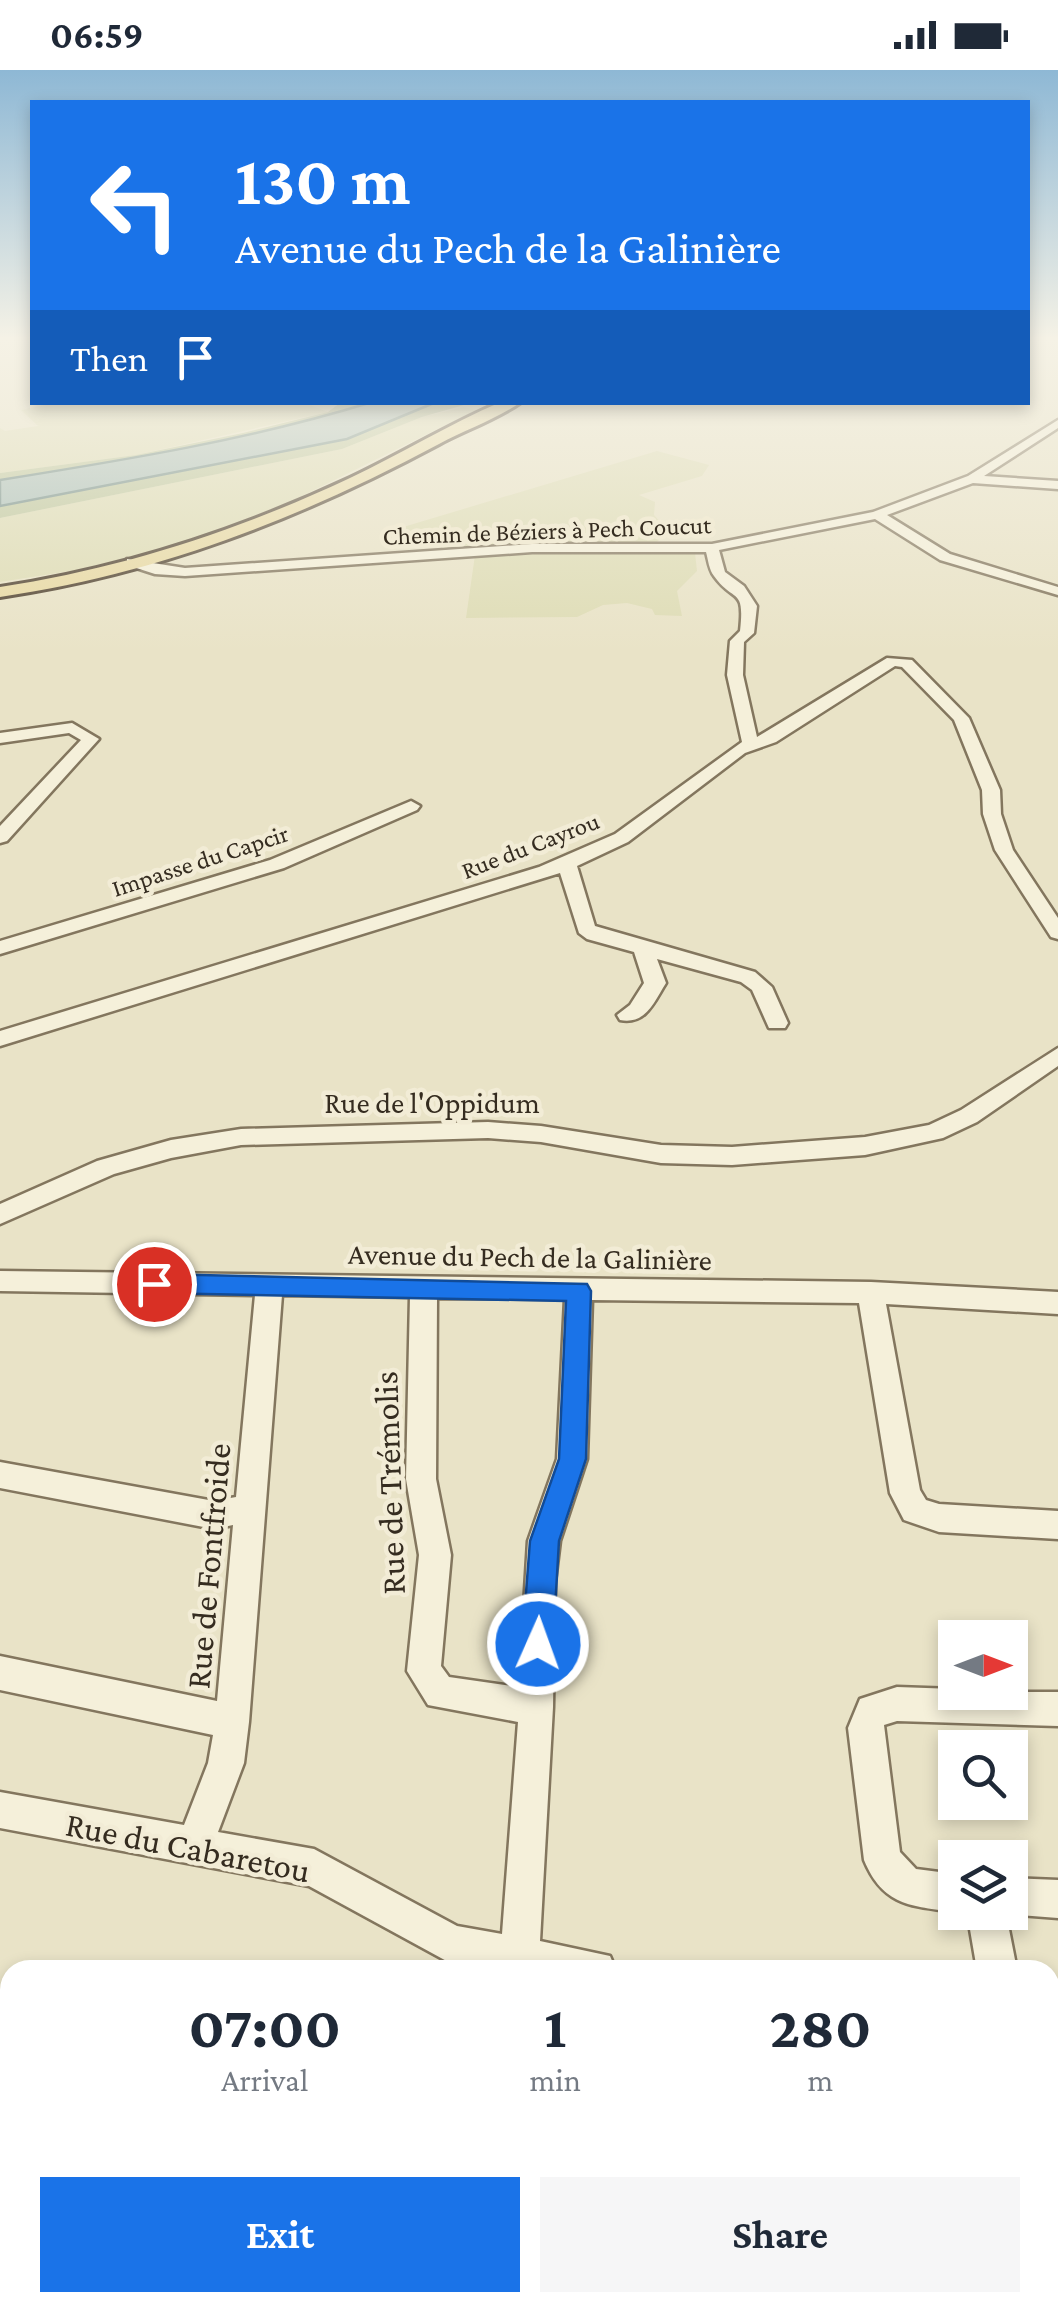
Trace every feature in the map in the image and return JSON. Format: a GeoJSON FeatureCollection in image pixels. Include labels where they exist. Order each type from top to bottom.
{"type":"FeatureCollection","features":[{"type":"Feature","properties":{"kind":"main road"},"geometry":{"type":"LineString","coordinates":[[0,592],[210,545],[430,444]]}},
{"type":"Feature","properties":{"kind":"street","name":"Chemin de Béziers à Pech Coucut"},"geometry":{"type":"LineString","coordinates":[[138,564],[184,572],[532,548],[712,548],[876,515],[972,479],[1026,444]]}},
{"type":"Feature","properties":{"kind":"street"},"geometry":{"type":"LineString","coordinates":[[972,479],[1058,485]]}},
{"type":"Feature","properties":{"kind":"street"},"geometry":{"type":"LineString","coordinates":[[876,515],[909,531],[945,557],[1058,591]]}},
{"type":"Feature","properties":{"kind":"street"},"geometry":{"type":"LineString","coordinates":[[712,548],[719,574],[739,589],[750,606],[747,633],[737,641],[735,675],[752,745]]}},
{"type":"Feature","properties":{"kind":"street","name":"Rue du Cayrou"},"geometry":{"type":"LineString","coordinates":[[0,1039],[442,904],[566,862],[633,832],[739,749],[770,738],[878,666],[892,661],[907,663],[961,718],[991,790],[992,814],[1004,850],[1058,934]]}},
{"type":"Feature","properties":{"kind":"street"},"geometry":{"type":"LineString","coordinates":[[0,738],[72,728],[91,739],[0,836]]}},
{"type":"Feature","properties":{"kind":"street","name":"Impasse du Capcir"},"geometry":{"type":"LineString","coordinates":[[0,948],[276,864],[411,806]]}},
{"type":"Feature","properties":{"kind":"street"},"geometry":{"type":"LineString","coordinates":[[566,862],[586,929],[602,939],[748,978],[761,986],[776,1022]]}},
{"type":"Feature","properties":{"kind":"street"},"geometry":{"type":"LineString","coordinates":[[628,1015],[638,1010],[655,983],[644,951]]}},
{"type":"Feature","properties":{"kind":"street","name":"Rue de l'Oppidum"},"geometry":{"type":"LineString","coordinates":[[0,1215],[106,1167],[171,1149],[241,1137],[488,1130],[542,1134],[660,1154],[732,1156],[865,1146],[935,1132],[969,1116],[1058,1055]]}},
{"type":"Feature","properties":{"kind":"street","name":"Avenue du Pech de la Galinière"},"geometry":{"type":"LineString","coordinates":[[0,1281],[872,1293],[1058,1303]]}},
{"type":"Feature","properties":{"kind":"street","name":"Rue de Fontfroide"},"geometry":{"type":"LineString","coordinates":[[194,1847],[226,1763],[232,1722],[269,1286]]}},
{"type":"Feature","properties":{"kind":"street","name":"Rue de Trémolis"},"geometry":{"type":"LineString","coordinates":[[424,1288],[420,1479],[435,1555],[424,1671],[440,1693],[536,1707]]}},
{"type":"Feature","properties":{"kind":"street"},"geometry":{"type":"LineString","coordinates":[[520,1956],[544,1541],[572,1459],[579,1291]]}},
{"type":"Feature","properties":{"kind":"street"},"geometry":{"type":"LineString","coordinates":[[872,1293],[905,1493],[915,1510],[939,1518],[1058,1524]]}},
{"type":"Feature","properties":{"kind":"street"},"geometry":{"type":"LineString","coordinates":[[0,1476],[214,1515],[252,1508]]}},
{"type":"Feature","properties":{"kind":"street"},"geometry":{"type":"LineString","coordinates":[[0,1673],[232,1722]]}},
{"type":"Feature","properties":{"kind":"street"},"geometry":{"type":"LineString","coordinates":[[938,1891],[907,1887],[883,1860],[865,1728],[872,1711],[897,1704],[1058,1709]]}},
{"type":"Feature","properties":{"kind":"street","name":"Rue du Cabaretou"},"geometry":{"type":"LineString","coordinates":[[0,1810],[314,1868],[452,1945],[542,1960]]}},
{"type":"Feature","properties":{"kind":"street"},"geometry":{"type":"LineString","coordinates":[[1028,1897],[1058,1899]]}},
{"type":"Feature","properties":{"kind":"street"},"geometry":{"type":"LineString","coordinates":[[989,1930],[995,1960]]}},
{"type":"Feature","properties":{"kind":"shaded area"},"geometry":{"type":"Polygon","coordinates":[[[0,444],[187,444],[136,455],[0,473],[0,444]]]}},
{"type":"Feature","properties":{"kind":"shaded area"},"geometry":{"type":"Polygon","coordinates":[[[356,444],[408,444],[294,500],[190,542],[77,570],[0,582],[0,518],[356,444]]]}},
{"type":"Feature","properties":{"kind":"shaded area"},"geometry":{"type":"Polygon","coordinates":[[[657,451],[709,465],[702,476],[639,495],[655,502],[654,515],[669,532],[654,544],[445,548],[400,528],[657,451]]]}},
{"type":"Feature","properties":{"kind":"shaded area"},"geometry":{"type":"Polygon","coordinates":[[[695,553],[697,571],[677,591],[682,616],[655,615],[652,609],[627,603],[603,605],[577,617],[466,618],[475,555],[695,553]]]}},
{"type":"Feature","properties":{"kind":"green space"},"geometry":{"type":"Polygon","coordinates":[[[203,444],[0,480],[0,473],[203,444]]]}},
{"type":"Feature","properties":{"kind":"green space"},"geometry":{"type":"Polygon","coordinates":[[[325,444],[356,444],[0,518],[0,506],[325,444]]]}},
{"type":"Feature","properties":{"kind":"water"},"geometry":{"type":"Polygon","coordinates":[[[205,444],[323,444],[0,506],[0,480],[205,444]]]}},
{"type":"Feature","properties":{"kind":"route"},"geometry":{"type":"LineString","coordinates":[[154,1284],[579,1291],[572,1459],[544,1541],[538,1644]]}}]}
